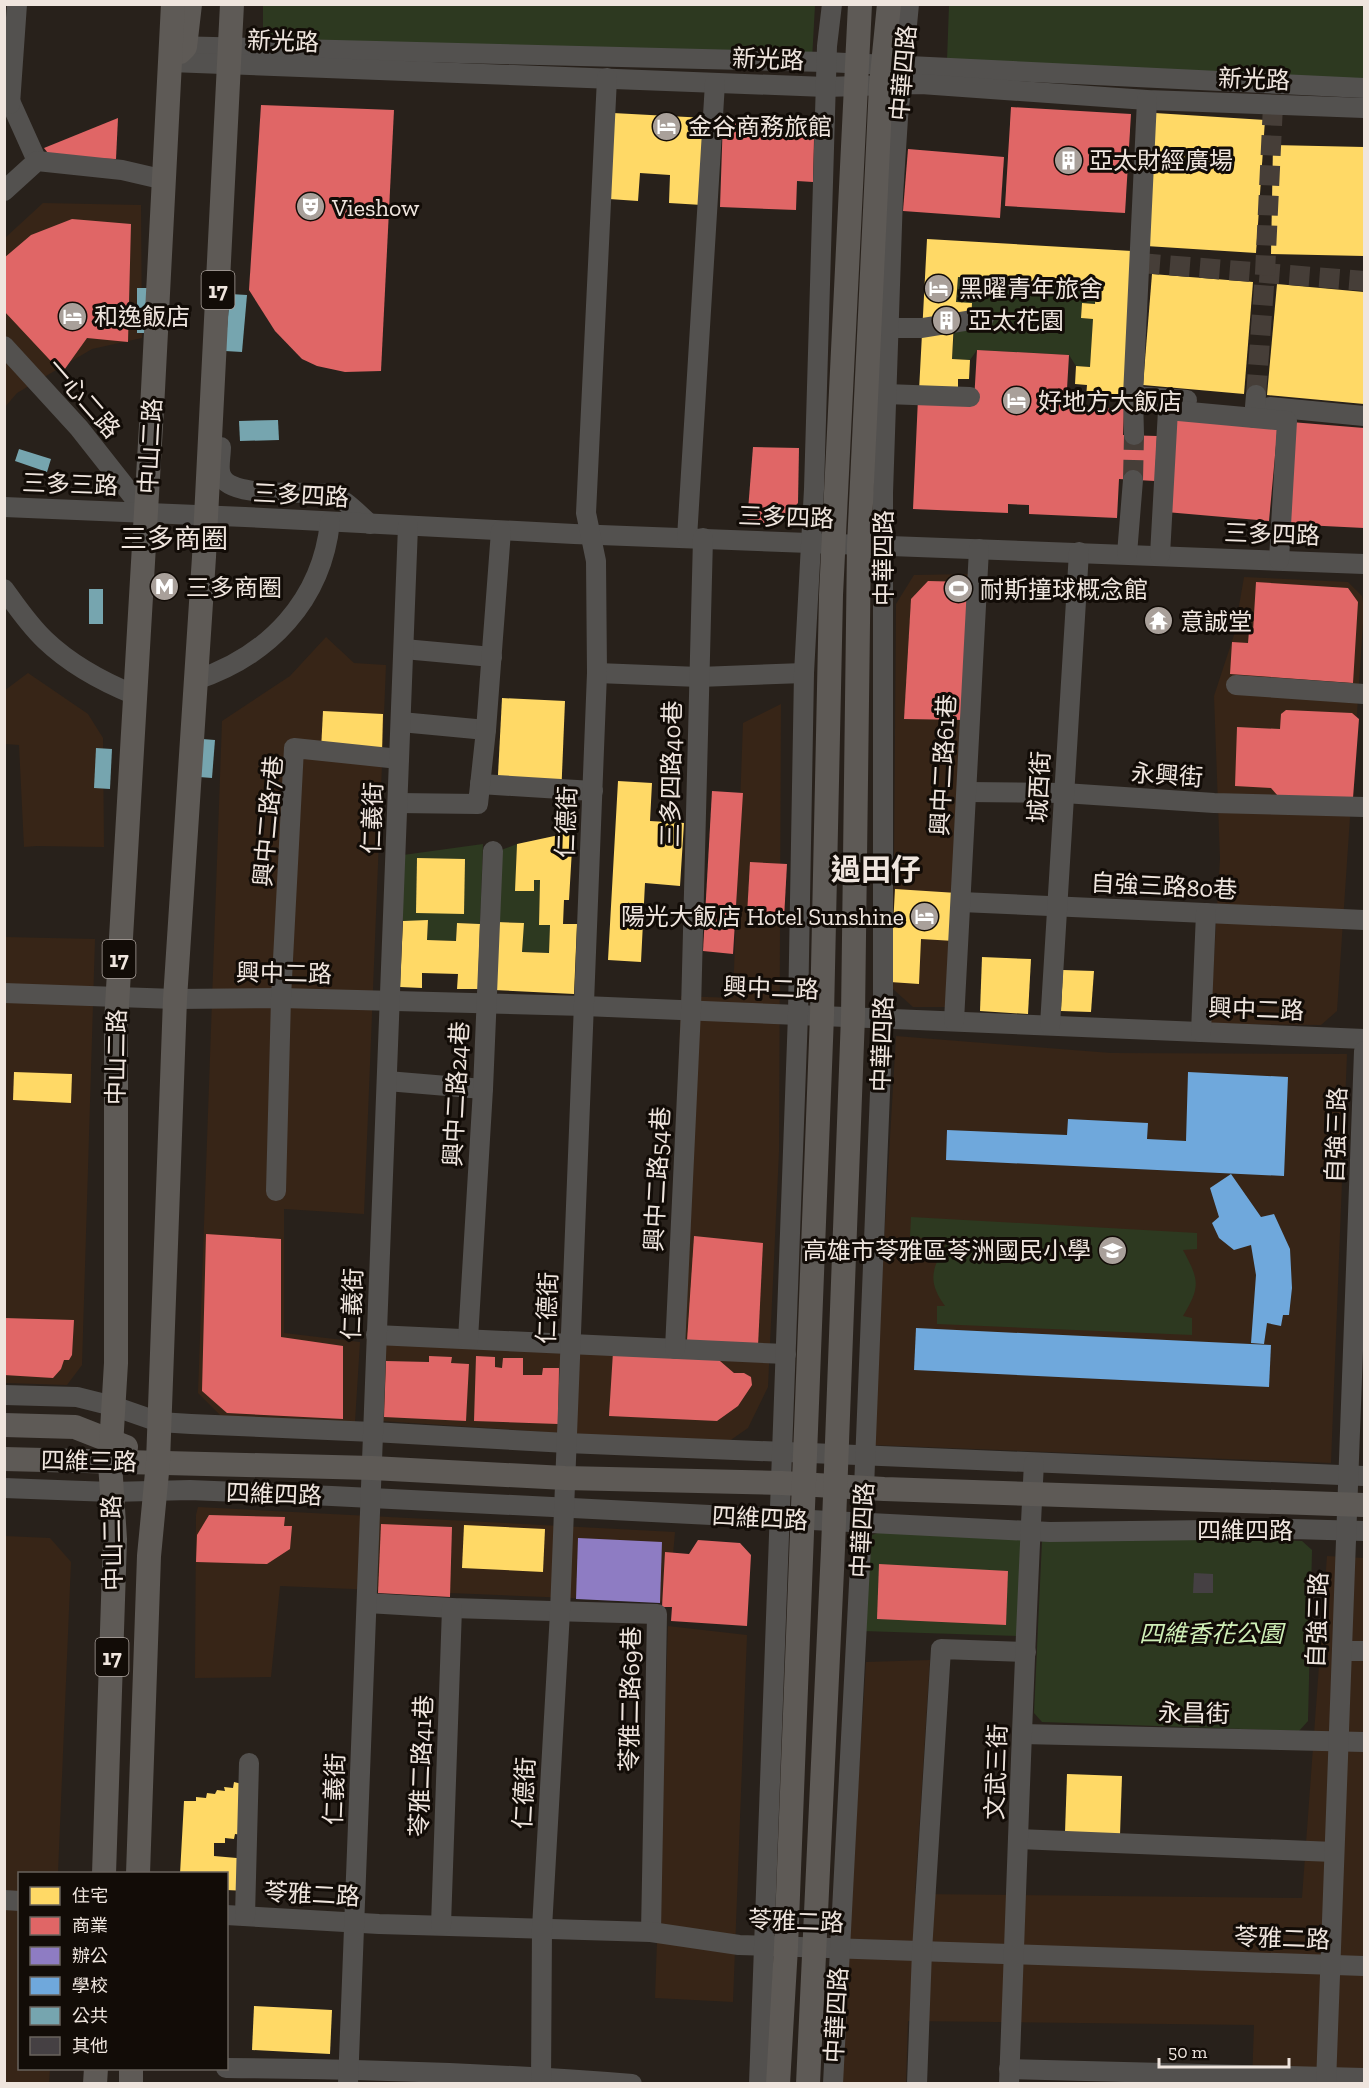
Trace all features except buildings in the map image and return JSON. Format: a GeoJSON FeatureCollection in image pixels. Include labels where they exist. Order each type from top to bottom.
{"type":"FeatureCollection","features":[{"type":"Feature","properties":{"kind":"main road","name":"中山二路"},"geometry":{"type":"LineString","coordinates":[[104,1872],[115,1539],[111,1492],[111,1452],[116,1363],[117,996],[165,180],[175,52],[173,4]]}},
{"type":"Feature","properties":{"kind":"main road","name":"中山二路"},"geometry":{"type":"LineString","coordinates":[[175,52],[190,4]]}},
{"type":"Feature","properties":{"kind":"main road","name":"中山二路"},"geometry":{"type":"LineString","coordinates":[[216,4],[225,53]]}},
{"type":"Feature","properties":{"kind":"main road","name":"中山二路"},"geometry":{"type":"LineString","coordinates":[[138,1872],[148,1556],[158,1462],[175,999],[211,433],[225,53],[232,4]]}},
{"type":"Feature","properties":{"kind":"main road","name":"中華四路"},"geometry":{"type":"LineString","coordinates":[[778,2084],[775,1946],[810,1014],[831,595],[823,544],[857,75],[860,4]]}},
{"type":"Feature","properties":{"kind":"main road"},"geometry":{"type":"LineString","coordinates":[[889,4],[892,75]]}},
{"type":"Feature","properties":{"kind":"main road","name":"中華四路"},"geometry":{"type":"LineString","coordinates":[[808,2084],[837,1454],[853,1016],[859,545],[892,75]]}},
{"type":"Feature","properties":{"kind":"main road","name":"四維三路"},"geometry":{"type":"LineString","coordinates":[[4,1425],[75,1427],[111,1452]]}},
{"type":"Feature","properties":{"kind":"main road","name":"四維三路"},"geometry":{"type":"LineString","coordinates":[[4,1460],[111,1452],[158,1462]]}},
{"type":"Feature","properties":{"kind":"main road","name":"四維四路"},"geometry":{"type":"LineString","coordinates":[[158,1462],[1356,1505]]}},
{"type":"Feature","properties":{"kind":"street"},"geometry":{"type":"LineString","coordinates":[[17,4],[7,97],[37,162]]}},
{"type":"Feature","properties":{"kind":"street","name":"中華四路"},"geometry":{"type":"LineString","coordinates":[[794,1452],[786,1354],[810,1014],[804,673],[823,544],[826,62],[832,4]]}},
{"type":"Feature","properties":{"kind":"street","name":"中華四路"},"geometry":{"type":"LineString","coordinates":[[833,2084],[864,1488],[884,1018],[883,493],[887,328],[895,161],[892,75],[909,4]]}},
{"type":"Feature","properties":{"kind":"street","name":"新光路"},"geometry":{"type":"LineString","coordinates":[[175,52],[826,62],[857,75]]}},
{"type":"Feature","properties":{"kind":"street","name":"新光路"},"geometry":{"type":"LineString","coordinates":[[225,53],[607,78],[826,87],[857,75],[892,75],[1365,88]]}},
{"type":"Feature","properties":{"kind":"street","name":"新光路"},"geometry":{"type":"LineString","coordinates":[[892,75],[1147,100],[1365,108]]}},
{"type":"Feature","properties":{"kind":"street","name":"仁德街"},"geometry":{"type":"LineString","coordinates":[[542,2080],[542,1929],[566,1478],[597,673],[596,561],[586,513],[607,78]]}},
{"type":"Feature","properties":{"kind":"street","name":"三多四路40巷"},"geometry":{"type":"LineString","coordinates":[[691,1010],[699,677],[695,538],[715,83]]}},
{"type":"Feature","properties":{"kind":"street"},"geometry":{"type":"LineString","coordinates":[[1134,435],[1133,396],[1147,100]]}},
{"type":"Feature","properties":{"kind":"street"},"geometry":{"type":"LineString","coordinates":[[4,191],[37,162],[122,170],[165,180]]}},
{"type":"Feature","properties":{"kind":"street"},"geometry":{"type":"LineString","coordinates":[[887,328],[922,328],[984,318]]}},
{"type":"Feature","properties":{"kind":"street","name":"一心二路"},"geometry":{"type":"LineString","coordinates":[[4,346],[80,428],[146,513]]}},
{"type":"Feature","properties":{"kind":"street"},"geometry":{"type":"LineString","coordinates":[[885,394],[970,397]]}},
{"type":"Feature","properties":{"kind":"street"},"geometry":{"type":"LineString","coordinates":[[1133,396],[1365,416]]}},
{"type":"Feature","properties":{"kind":"street"},"geometry":{"type":"LineString","coordinates":[[1160,555],[1168,410],[1255,406],[1287,421],[1279,560]]}},
{"type":"Feature","properties":{"kind":"street"},"geometry":{"type":"LineString","coordinates":[[211,433],[218,439],[221,448],[220,474],[233,486],[256,491],[330,494],[344,502],[370,524]]}},
{"type":"Feature","properties":{"kind":"street"},"geometry":{"type":"LineString","coordinates":[[1127,554],[1133,480]]}},
{"type":"Feature","properties":{"kind":"street","name":"三多三路"},"geometry":{"type":"LineString","coordinates":[[4,507],[206,515]]}},
{"type":"Feature","properties":{"kind":"street","name":"三多四路"},"geometry":{"type":"LineString","coordinates":[[206,515],[501,531],[1365,564]]}},
{"type":"Feature","properties":{"kind":"street"},"geometry":{"type":"LineString","coordinates":[[196,680],[237,663],[270,640],[293,617],[327,548],[330,522]]}},
{"type":"Feature","properties":{"kind":"street","name":"仁義街"},"geometry":{"type":"LineString","coordinates":[[348,2076],[408,526]]}},
{"type":"Feature","properties":{"kind":"street"},"geometry":{"type":"LineString","coordinates":[[398,803],[478,804],[501,531]]}},
{"type":"Feature","properties":{"kind":"street","name":"興中二路61巷"},"geometry":{"type":"LineString","coordinates":[[954,1020],[979,549]]}},
{"type":"Feature","properties":{"kind":"street","name":"城西街"},"geometry":{"type":"LineString","coordinates":[[1050,1025],[1079,552]]}},
{"type":"Feature","properties":{"kind":"street"},"geometry":{"type":"LineString","coordinates":[[4,589],[45,641],[107,684],[135,695]]}},
{"type":"Feature","properties":{"kind":"street"},"geometry":{"type":"LineString","coordinates":[[404,649],[492,657]]}},
{"type":"Feature","properties":{"kind":"street"},"geometry":{"type":"LineString","coordinates":[[597,673],[699,677],[804,673]]}},
{"type":"Feature","properties":{"kind":"street"},"geometry":{"type":"LineString","coordinates":[[1236,685],[1365,694]]}},
{"type":"Feature","properties":{"kind":"street"},"geometry":{"type":"LineString","coordinates":[[401,722],[486,730]]}},
{"type":"Feature","properties":{"kind":"street","name":"興中二路7巷"},"geometry":{"type":"LineString","coordinates":[[281,998],[294,748],[399,759]]}},
{"type":"Feature","properties":{"kind":"street"},"geometry":{"type":"LineString","coordinates":[[480,784],[593,791]]}},
{"type":"Feature","properties":{"kind":"street","name":"永興街"},"geometry":{"type":"LineString","coordinates":[[967,792],[1064,793],[1214,803],[1365,807]]}},
{"type":"Feature","properties":{"kind":"street","name":"興中二路24巷"},"geometry":{"type":"LineString","coordinates":[[468,1339],[483,1089],[493,851]]}},
{"type":"Feature","properties":{"kind":"street","name":"自強三路80巷"},"geometry":{"type":"LineString","coordinates":[[961,902],[1365,920]]}},
{"type":"Feature","properties":{"kind":"street"},"geometry":{"type":"LineString","coordinates":[[1201,1032],[1206,913]]}},
{"type":"Feature","properties":{"kind":"street","name":"興中二路"},"geometry":{"type":"LineString","coordinates":[[4,993],[175,999],[281,998],[584,1006],[1365,1039]]}},
{"type":"Feature","properties":{"kind":"street"},"geometry":{"type":"LineString","coordinates":[[276,1191],[281,998]]}},
{"type":"Feature","properties":{"kind":"street","name":"興中二路54巷"},"geometry":{"type":"LineString","coordinates":[[675,1349],[691,1010]]}},
{"type":"Feature","properties":{"kind":"street","name":"自強三路"},"geometry":{"type":"LineString","coordinates":[[1326,2080],[1342,1651],[1356,1505],[1365,1051]]}},
{"type":"Feature","properties":{"kind":"street"},"geometry":{"type":"LineString","coordinates":[[387,1081],[483,1089]]}},
{"type":"Feature","properties":{"kind":"street"},"geometry":{"type":"LineString","coordinates":[[376,1335],[786,1354]]}},
{"type":"Feature","properties":{"kind":"street","name":"四維三路"},"geometry":{"type":"LineString","coordinates":[[4,1395],[77,1397],[113,1406],[159,1422]]}},
{"type":"Feature","properties":{"kind":"street"},"geometry":{"type":"LineString","coordinates":[[159,1422],[567,1443],[1356,1476]]}},
{"type":"Feature","properties":{"kind":"street","name":"文武三街"},"geometry":{"type":"LineString","coordinates":[[1009,2076],[1029,1531],[1034,1463]]}},
{"type":"Feature","properties":{"kind":"street","name":"四維三路"},"geometry":{"type":"LineString","coordinates":[[4,1488],[111,1492],[155,1490]]}},
{"type":"Feature","properties":{"kind":"street","name":"四維四路"},"geometry":{"type":"LineString","coordinates":[[155,1490],[564,1507],[1029,1531],[1292,1528],[1355,1530]]}},
{"type":"Feature","properties":{"kind":"street","name":"苓雅二路69巷"},"geometry":{"type":"LineString","coordinates":[[367,1603],[657,1614],[651,1932]]}},
{"type":"Feature","properties":{"kind":"street","name":"苓雅二路41巷"},"geometry":{"type":"LineString","coordinates":[[441,1925],[452,1608]]}},
{"type":"Feature","properties":{"kind":"street"},"geometry":{"type":"LineString","coordinates":[[917,2084],[922,1951],[941,1649],[1026,1652]]}},
{"type":"Feature","properties":{"kind":"street"},"geometry":{"type":"LineString","coordinates":[[1342,1651],[1365,1651]]}},
{"type":"Feature","properties":{"kind":"street","name":"永昌街"},"geometry":{"type":"LineString","coordinates":[[1022,1734],[1365,1742]]}},
{"type":"Feature","properties":{"kind":"street"},"geometry":{"type":"LineString","coordinates":[[236,1916],[249,1763]]}},
{"type":"Feature","properties":{"kind":"street"},"geometry":{"type":"LineString","coordinates":[[1018,1839],[1334,1852]]}},
{"type":"Feature","properties":{"kind":"street","name":"苓雅二路"},"geometry":{"type":"LineString","coordinates":[[236,1916],[354,1923],[651,1932],[739,1945],[1365,1966]]}},
{"type":"Feature","properties":{"kind":"street","name":"中華四路"},"geometry":{"type":"LineString","coordinates":[[759,2084],[775,1946]]}},
{"type":"Feature","properties":{"kind":"street"},"geometry":{"type":"LineString","coordinates":[[228,2068],[348,2076],[632,2084]]}},
{"type":"Feature","properties":{"kind":"street"},"geometry":{"type":"LineString","coordinates":[[1009,2076],[1326,2080],[1365,2078]]}},
{"type":"Feature","properties":{"kind":"shaded area"},"geometry":{"type":"Polygon","coordinates":[[[43,203],[141,205],[142,338],[92,349],[17,393],[5,407],[5,238],[43,203]]]}},
{"type":"Feature","properties":{"kind":"shaded area"},"geometry":{"type":"Polygon","coordinates":[[[972,574],[948,1007],[913,1007],[893,989],[896,604],[914,575],[972,574]]]}},
{"type":"Feature","properties":{"kind":"shaded area"},"geometry":{"type":"Polygon","coordinates":[[[1244,577],[1348,582],[1362,596],[1364,609],[1337,1011],[1321,1025],[1210,1024],[1220,859],[1214,696],[1234,635],[1244,577]]]}},
{"type":"Feature","properties":{"kind":"shaded area"},"geometry":{"type":"Polygon","coordinates":[[[326,637],[354,663],[386,665],[364,1214],[284,1209],[284,1333],[360,1342],[355,1422],[223,1418],[198,1393],[222,721],[290,676],[326,637]]]}},
{"type":"Feature","properties":{"kind":"shaded area"},"geometry":{"type":"Polygon","coordinates":[[[28,673],[88,714],[103,738],[104,847],[24,847],[19,745],[5,744],[4,691],[28,673]]]}},
{"type":"Feature","properties":{"kind":"shaded area"},"geometry":{"type":"Polygon","coordinates":[[[781,704],[779,1152],[768,1387],[748,1428],[725,1444],[382,1421],[383,1338],[668,1351],[681,996],[733,998],[743,723],[781,704]]]}},
{"type":"Feature","properties":{"kind":"shaded area"},"geometry":{"type":"Polygon","coordinates":[[[5,937],[95,939],[82,1365],[67,1385],[5,1383],[5,937]]]}},
{"type":"Feature","properties":{"kind":"shaded area","name":"高雄市苓雅區苓洲國民小學"},"geometry":{"type":"Polygon","coordinates":[[[896,1036],[1111,1053],[1347,1054],[1331,1463],[872,1445],[896,1036]]]}},
{"type":"Feature","properties":{"kind":"shaded area"},"geometry":{"type":"Polygon","coordinates":[[[198,1507],[675,1532],[669,1602],[280,1586],[271,1677],[195,1678],[196,1515],[198,1507]]]}},
{"type":"Feature","properties":{"kind":"shaded area"},"geometry":{"type":"Polygon","coordinates":[[[5,1536],[50,1538],[71,1562],[58,1872],[18,1872],[18,2070],[50,2070],[49,2083],[5,2084],[5,1536]]]}},
{"type":"Feature","properties":{"kind":"shaded area"},"geometry":{"type":"Polygon","coordinates":[[[1327,1556],[1364,1558],[1364,2083],[1252,2083],[1254,2025],[908,2021],[906,2083],[839,2084],[866,1662],[930,1660],[915,1894],[1302,1898],[1327,1556]]]}},
{"type":"Feature","properties":{"kind":"shaded area"},"geometry":{"type":"Polygon","coordinates":[[[668,1626],[747,1635],[733,2002],[655,1998],[668,1626]]]}},
{"type":"Feature","properties":{"kind":"green space"},"geometry":{"type":"Polygon","coordinates":[[[263,5],[815,5],[812,60],[263,38],[263,5]]]}},
{"type":"Feature","properties":{"kind":"green space"},"geometry":{"type":"Polygon","coordinates":[[[949,5],[1364,5],[1364,79],[947,61],[949,5]]]}},
{"type":"Feature","properties":{"kind":"green space"},"geometry":{"type":"Polygon","coordinates":[[[958,277],[1096,285],[1095,304],[1082,303],[1081,318],[1093,319],[1090,367],[1076,366],[1069,355],[977,350],[970,360],[952,359],[958,277]]]}},
{"type":"Feature","properties":{"kind":"green space"},"geometry":{"type":"Polygon","coordinates":[[[483,844],[480,924],[457,923],[456,941],[427,940],[428,921],[403,921],[403,855],[483,844]]]}},
{"type":"Feature","properties":{"kind":"green space"},"geometry":{"type":"Polygon","coordinates":[[[517,844],[516,891],[534,891],[534,880],[540,880],[539,925],[550,925],[549,953],[522,952],[523,923],[497,922],[501,850],[517,844]]]}},
{"type":"Feature","properties":{"kind":"green space"},"geometry":{"type":"Polygon","coordinates":[[[911,1217],[1197,1233],[1197,1249],[1183,1250],[1196,1283],[1193,1297],[1183,1316],[1192,1318],[1192,1335],[937,1324],[937,1306],[945,1306],[933,1280],[939,1257],[948,1240],[910,1237],[911,1217]]]}},
{"type":"Feature","properties":{"kind":"green space"},"geometry":{"type":"Polygon","coordinates":[[[883,1531],[1025,1538],[1020,1636],[862,1631],[864,1543],[872,1535],[883,1531]]]}},
{"type":"Feature","properties":{"kind":"green space","name":"四維香花公園"},"geometry":{"type":"Polygon","coordinates":[[[1048,1533],[1302,1541],[1312,1550],[1308,1721],[1299,1731],[1042,1722],[1034,1713],[1042,1541],[1048,1533]]]}},
{"type":"Feature","properties":{"kind":"tunnel"},"geometry":{"type":"LineString","coordinates":[[1256,395],[1265,273],[1273,105]]}},
{"type":"Feature","properties":{"kind":"tunnel"},"geometry":{"type":"LineString","coordinates":[[1140,263],[1364,281]]}},
{"type":"Feature","properties":{"kind":"tunnel"},"geometry":{"type":"LineString","coordinates":[[1133,480],[1134,435]]}},
{"type":"Feature","properties":{"kind":"place","name":"金谷商務旅館"},"geometry":{"type":"Point","coordinates":[667,126]}},
{"type":"Feature","properties":{"kind":"place","name":"亞太財經廣場"},"geometry":{"type":"Point","coordinates":[1068,160]}},
{"type":"Feature","properties":{"kind":"place","name":"Vieshow"},"geometry":{"type":"Point","coordinates":[311,207]}},
{"type":"Feature","properties":{"kind":"place","name":"黑曜青年旅舍"},"geometry":{"type":"Point","coordinates":[938,288]}},
{"type":"Feature","properties":{"kind":"place","name":"和逸飯店"},"geometry":{"type":"Point","coordinates":[73,316]}},
{"type":"Feature","properties":{"kind":"place","name":"亞太花園"},"geometry":{"type":"Point","coordinates":[947,320]}},
{"type":"Feature","properties":{"kind":"place","name":"好地方大飯店"},"geometry":{"type":"Point","coordinates":[1017,401]}},
{"type":"Feature","properties":{"kind":"place","name":"三多商圈"},"geometry":{"type":"Point","coordinates":[165,587]}},
{"type":"Feature","properties":{"kind":"place","name":"耐斯撞球概念館"},"geometry":{"type":"Point","coordinates":[959,589]}},
{"type":"Feature","properties":{"kind":"place","name":"意誠堂"},"geometry":{"type":"Point","coordinates":[1159,621]}},
{"type":"Feature","properties":{"kind":"place","name":"陽光大飯店 Hotel Sunshine"},"geometry":{"type":"Point","coordinates":[925,916]}},
{"type":"Feature","properties":{"kind":"place","name":"高雄市苓雅區苓洲國民小學"},"geometry":{"type":"Point","coordinates":[1112,1250]}},
{"type":"Feature","properties":{"kind":"district","name":"三多商圈"},"geometry":{"type":"Point","coordinates":[174,539]}},
{"type":"Feature","properties":{"kind":"district","name":"過田仔"},"geometry":{"type":"Point","coordinates":[876,870]}}]}
